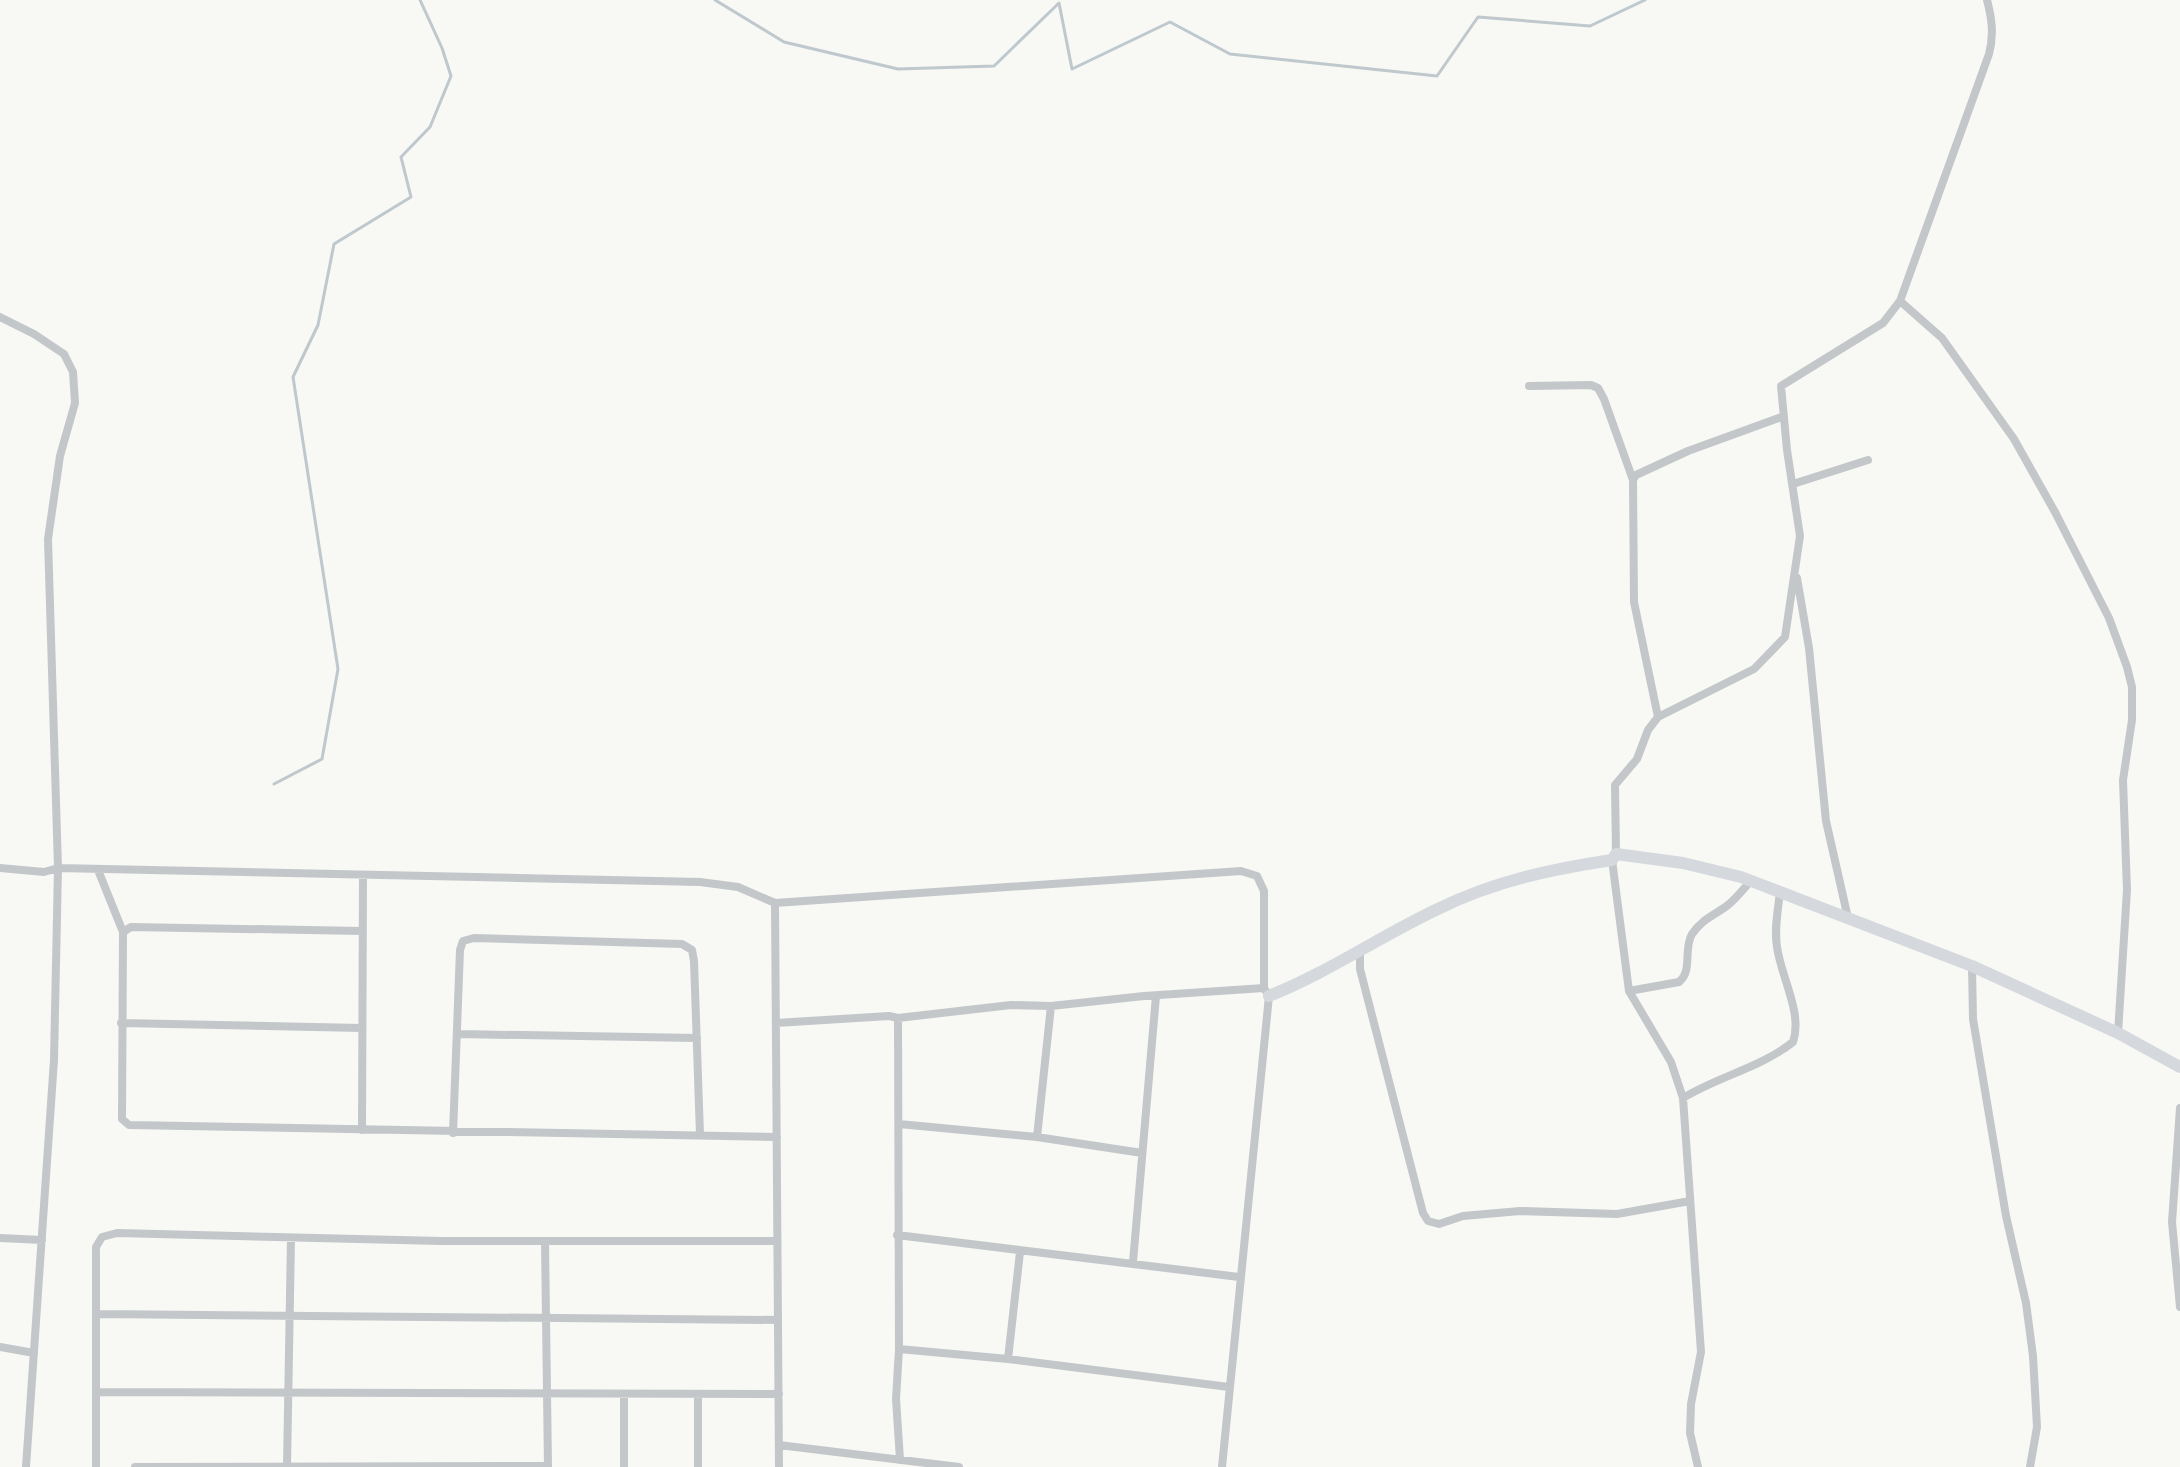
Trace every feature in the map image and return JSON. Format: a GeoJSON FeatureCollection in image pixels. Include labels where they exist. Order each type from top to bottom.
{"type":"FeatureCollection","features":[{"type":"Feature","properties":{"kind":"street"},"geometry":{"type":"LineString","coordinates":[[1698,1467],[1690,1433],[1692,1404],[1701,1352],[1683,1098],[1671,1062],[1629,991],[1614,857],[1615,784],[1637,759],[1648,730],[1658,717],[1754,669],[1785,637],[1800,536],[1781,386],[1883,322],[1900,301],[1989,54],[1993,40],[1992,18],[1987,0]]}},
{"type":"Feature","properties":{"kind":"street"},"geometry":{"type":"LineString","coordinates":[[1900,301],[1942,338],[2014,439],[2055,512],[2104,608],[2127,667],[2132,687],[2132,720],[2123,780],[2127,890],[2118,1033]]}},
{"type":"Feature","properties":{"kind":"street"},"geometry":{"type":"LineString","coordinates":[[0,317],[34,334],[64,354],[73,372],[75,403],[60,456],[48,539],[58,868],[54,1060],[26,1467]]}},
{"type":"Feature","properties":{"kind":"street"},"geometry":{"type":"LineString","coordinates":[[1529,386],[1591,385],[1598,388],[1633,480],[1634,602],[1658,717]]}},
{"type":"Feature","properties":{"kind":"street"},"geometry":{"type":"LineString","coordinates":[[1633,480],[1636,475],[1688,451],[1784,416]]}},
{"type":"Feature","properties":{"kind":"street"},"geometry":{"type":"LineString","coordinates":[[1793,484],[1868,460]]}},
{"type":"Feature","properties":{"kind":"street"},"geometry":{"type":"LineString","coordinates":[[1796,569],[1809,648],[1826,821],[1848,918]]}},
{"type":"Feature","properties":{"kind":"street"},"geometry":{"type":"LineString","coordinates":[[776,1023],[889,1016],[898,1018],[1011,1005],[1051,1006],[1156,996],[1267,992],[1360,951],[1440,908],[1487,888],[1535,873],[1614,857],[1683,863],[1751,881],[1972,966],[2118,1033],[2180,1067]]}},
{"type":"Feature","properties":{"kind":"street"},"geometry":{"type":"LineString","coordinates":[[0,868],[44,872],[58,868],[700,882],[738,887],[774,903],[1241,871],[1257,876],[1264,891],[1267,992],[1222,1467]]}},
{"type":"Feature","properties":{"kind":"street"},"geometry":{"type":"LineString","coordinates":[[98,870],[123,932],[121,1111],[122,1119],[129,1125],[453,1133],[777,1137]]}},
{"type":"Feature","properties":{"kind":"street"},"geometry":{"type":"LineString","coordinates":[[362,1130],[363,875]]}},
{"type":"Feature","properties":{"kind":"street"},"geometry":{"type":"LineString","coordinates":[[1629,991],[1679,982],[1684,979],[1687,968],[1687,945],[1693,933],[1705,919],[1729,904],[1751,881]]}},
{"type":"Feature","properties":{"kind":"street"},"geometry":{"type":"LineString","coordinates":[[1683,1098],[1707,1083],[1768,1060],[1793,1042],[1796,1020],[1781,968],[1776,933],[1780,892]]}},
{"type":"Feature","properties":{"kind":"street"},"geometry":{"type":"LineString","coordinates":[[774,903],[779,1467]]}},
{"type":"Feature","properties":{"kind":"street"},"geometry":{"type":"LineString","coordinates":[[123,932],[131,927],[363,931]]}},
{"type":"Feature","properties":{"kind":"street"},"geometry":{"type":"LineString","coordinates":[[453,1133],[460,950],[464,941],[474,938],[682,944],[692,950],[700,1135]]}},
{"type":"Feature","properties":{"kind":"street"},"geometry":{"type":"LineString","coordinates":[[1360,951],[1360,969],[1423,1213],[1428,1221],[1439,1224],[1463,1216],[1520,1211],[1617,1214],[1690,1201]]}},
{"type":"Feature","properties":{"kind":"street"},"geometry":{"type":"LineString","coordinates":[[1972,966],[1973,1019],[2006,1216],[2026,1304],[2033,1356],[2037,1427],[2030,1467]]}},
{"type":"Feature","properties":{"kind":"street"},"geometry":{"type":"LineString","coordinates":[[1133,1262],[1156,996]]}},
{"type":"Feature","properties":{"kind":"street"},"geometry":{"type":"LineString","coordinates":[[1037,1137],[1051,1006]]}},
{"type":"Feature","properties":{"kind":"street"},"geometry":{"type":"LineString","coordinates":[[898,1018],[896,1399],[900,1460]]}},
{"type":"Feature","properties":{"kind":"street"},"geometry":{"type":"LineString","coordinates":[[121,1023],[362,1028]]}},
{"type":"Feature","properties":{"kind":"street"},"geometry":{"type":"LineString","coordinates":[[457,1034],[697,1038]]}},
{"type":"Feature","properties":{"kind":"street"},"geometry":{"type":"LineString","coordinates":[[2180,1108],[2172,1222],[2180,1307]]}},
{"type":"Feature","properties":{"kind":"street"},"geometry":{"type":"LineString","coordinates":[[898,1124],[1037,1137],[1142,1153]]}},
{"type":"Feature","properties":{"kind":"street"},"geometry":{"type":"LineString","coordinates":[[96,1467],[96,1247],[102,1237],[117,1233],[545,1242],[777,1241]]}},
{"type":"Feature","properties":{"kind":"street"},"geometry":{"type":"LineString","coordinates":[[897,1235],[1020,1252],[1133,1262],[1239,1277]]}},
{"type":"Feature","properties":{"kind":"street"},"geometry":{"type":"LineString","coordinates":[[0,1238],[42,1240]]}},
{"type":"Feature","properties":{"kind":"street"},"geometry":{"type":"LineString","coordinates":[[287,1467],[291,1238]]}},
{"type":"Feature","properties":{"kind":"street"},"geometry":{"type":"LineString","coordinates":[[135,1467],[548,1467],[545,1242]]}},
{"type":"Feature","properties":{"kind":"street"},"geometry":{"type":"LineString","coordinates":[[1008,1359],[1020,1252]]}},
{"type":"Feature","properties":{"kind":"street"},"geometry":{"type":"LineString","coordinates":[[96,1314],[546,1316],[778,1320]]}},
{"type":"Feature","properties":{"kind":"street"},"geometry":{"type":"LineString","coordinates":[[0,1347],[34,1353]]}},
{"type":"Feature","properties":{"kind":"street"},"geometry":{"type":"LineString","coordinates":[[898,1349],[1008,1359],[1229,1388]]}},
{"type":"Feature","properties":{"kind":"street"},"geometry":{"type":"LineString","coordinates":[[96,1392],[779,1394]]}},
{"type":"Feature","properties":{"kind":"street"},"geometry":{"type":"LineString","coordinates":[[624,1395],[624,1467]]}},
{"type":"Feature","properties":{"kind":"street"},"geometry":{"type":"LineString","coordinates":[[698,1395],[698,1467]]}},
{"type":"Feature","properties":{"kind":"street"},"geometry":{"type":"LineString","coordinates":[[779,1445],[959,1467]]}},
{"type":"Feature","properties":{"kind":"waterway"},"geometry":{"type":"LineString","coordinates":[[274,784],[322,759],[338,669],[293,377],[318,325],[334,244],[411,197],[401,157],[430,127],[451,76],[442,48],[420,0]]}},
{"type":"Feature","properties":{"kind":"waterway"},"geometry":{"type":"LineString","coordinates":[[715,0],[784,42],[898,69],[994,66],[1059,3],[1072,69],[1170,22],[1230,54],[1437,76],[1478,17],[1590,26],[1645,0]]}}]}
